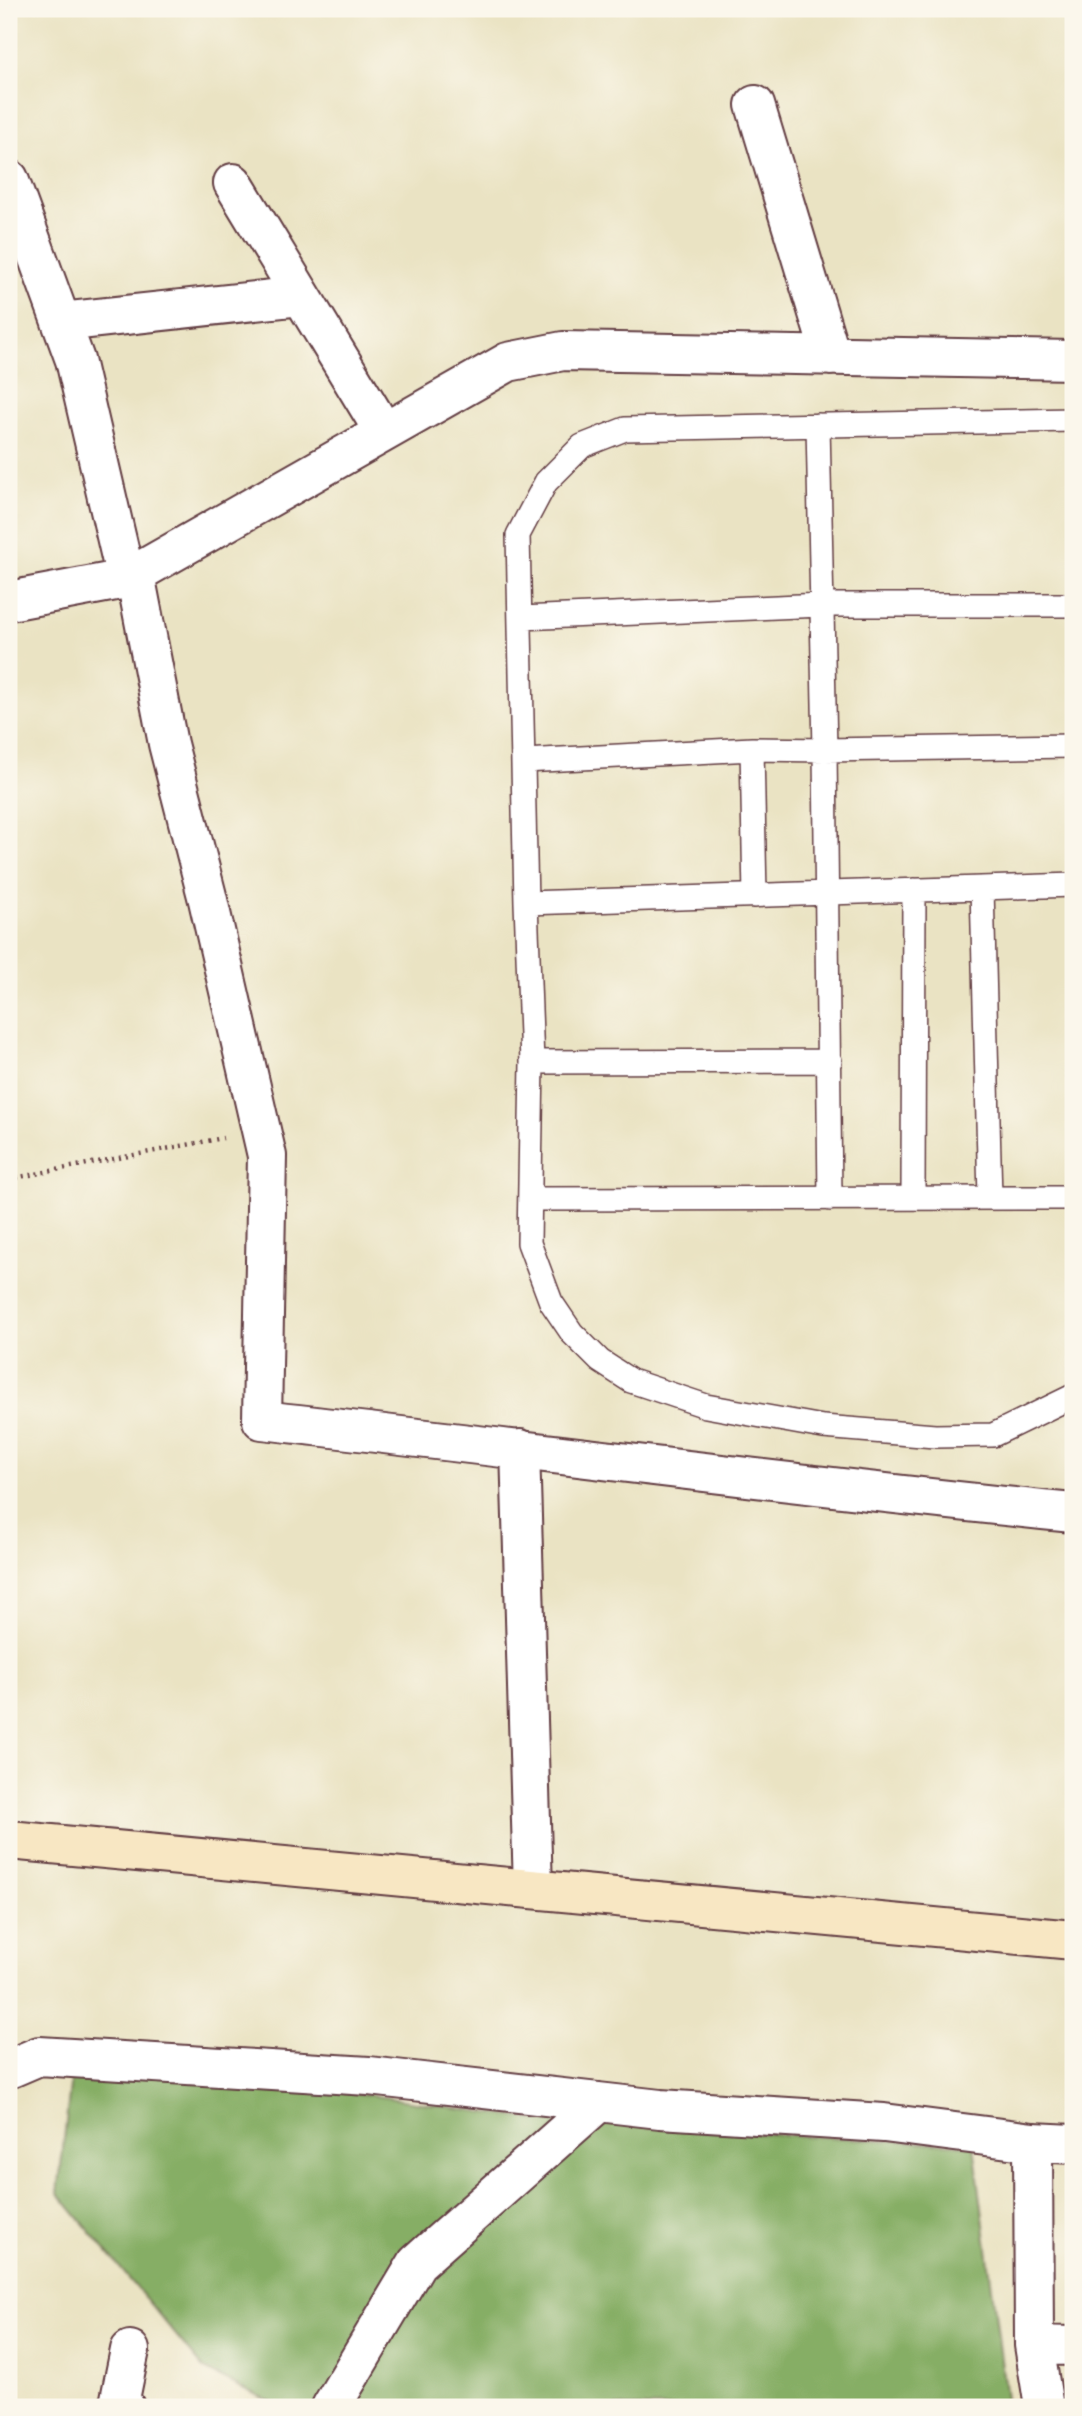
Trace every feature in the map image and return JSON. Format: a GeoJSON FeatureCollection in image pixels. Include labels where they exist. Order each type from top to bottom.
{"type":"FeatureCollection","features":[{"type":"Feature","properties":{"kind":"street"},"geometry":{"type":"LineString","coordinates":[[755,105],[831,356]]}},
{"type":"Feature","properties":{"kind":"street"},"geometry":{"type":"LineString","coordinates":[[9,179],[75,360],[131,576],[168,744],[267,1156],[262,1420],[520,1448],[878,1494],[1073,1513]]}},
{"type":"Feature","properties":{"kind":"street"},"geometry":{"type":"LineString","coordinates":[[233,183],[384,432]]}},
{"type":"Feature","properties":{"kind":"street"},"geometry":{"type":"LineString","coordinates":[[61,322],[301,296]]}},
{"type":"Feature","properties":{"kind":"street"},"geometry":{"type":"LineString","coordinates":[[9,601],[131,576],[508,362],[563,351],[1073,360]]}},
{"type":"Feature","properties":{"kind":"street"},"geometry":{"type":"LineString","coordinates":[[520,1448],[533,1889]]}},
{"type":"Feature","properties":{"kind":"street"},"geometry":{"type":"LineString","coordinates":[[9,1840],[1073,1940]]}},
{"type":"Feature","properties":{"kind":"street"},"geometry":{"type":"LineString","coordinates":[[9,2073],[39,2056],[369,2076],[660,2109],[884,2123],[1033,2142],[1073,2144]]}},
{"type":"Feature","properties":{"kind":"street"},"geometry":{"type":"LineString","coordinates":[[331,2407],[417,2263],[599,2102]]}},
{"type":"Feature","properties":{"kind":"street"},"geometry":{"type":"LineString","coordinates":[[1033,2142],[1034,2345],[1044,2407]]}},
{"type":"Feature","properties":{"kind":"street"},"geometry":{"type":"LineString","coordinates":[[1034,2345],[1073,2346]]}},
{"type":"Feature","properties":{"kind":"street"},"geometry":{"type":"LineString","coordinates":[[125,2407],[120,2399],[130,2350]]}},
{"type":"Feature","properties":{"kind":"lane"},"geometry":{"type":"LineString","coordinates":[[1073,420],[625,429],[582,446],[546,482],[518,535],[532,1062],[529,1243],[551,1301],[572,1333],[600,1361],[631,1381],[706,1406],[823,1427],[935,1436],[993,1435],[1073,1396]]}},
{"type":"Feature","properties":{"kind":"lane"},"geometry":{"type":"LineString","coordinates":[[818,425],[828,893],[830,1199]]}},
{"type":"Feature","properties":{"kind":"lane"},"geometry":{"type":"LineString","coordinates":[[522,618],[821,605],[1073,605]]}},
{"type":"Feature","properties":{"kind":"lane"},"geometry":{"type":"LineString","coordinates":[[524,761],[752,749],[1073,746]]}},
{"type":"Feature","properties":{"kind":"lane"},"geometry":{"type":"LineString","coordinates":[[752,749],[755,896]]}},
{"type":"Feature","properties":{"kind":"lane"},"geometry":{"type":"LineString","coordinates":[[526,903],[1073,885]]}},
{"type":"Feature","properties":{"kind":"lane"},"geometry":{"type":"LineString","coordinates":[[982,888],[990,1198]]}},
{"type":"Feature","properties":{"kind":"lane"},"geometry":{"type":"LineString","coordinates":[[913,1199],[914,890]]}},
{"type":"Feature","properties":{"kind":"lane"},"geometry":{"type":"LineString","coordinates":[[532,1062],[830,1061]]}},
{"type":"Feature","properties":{"kind":"lane"},"geometry":{"type":"LineString","coordinates":[[530,1199],[1073,1198]]}},
{"type":"Feature","properties":{"kind":"path"},"geometry":{"type":"LineString","coordinates":[[9,1179],[261,1131]]}},
{"type":"Feature","properties":{"kind":"green space"},"geometry":{"type":"Polygon","coordinates":[[[74,2051],[551,2122],[974,2145],[1007,2407],[281,2407],[204,2369],[58,2193],[74,2051]]]}}]}
